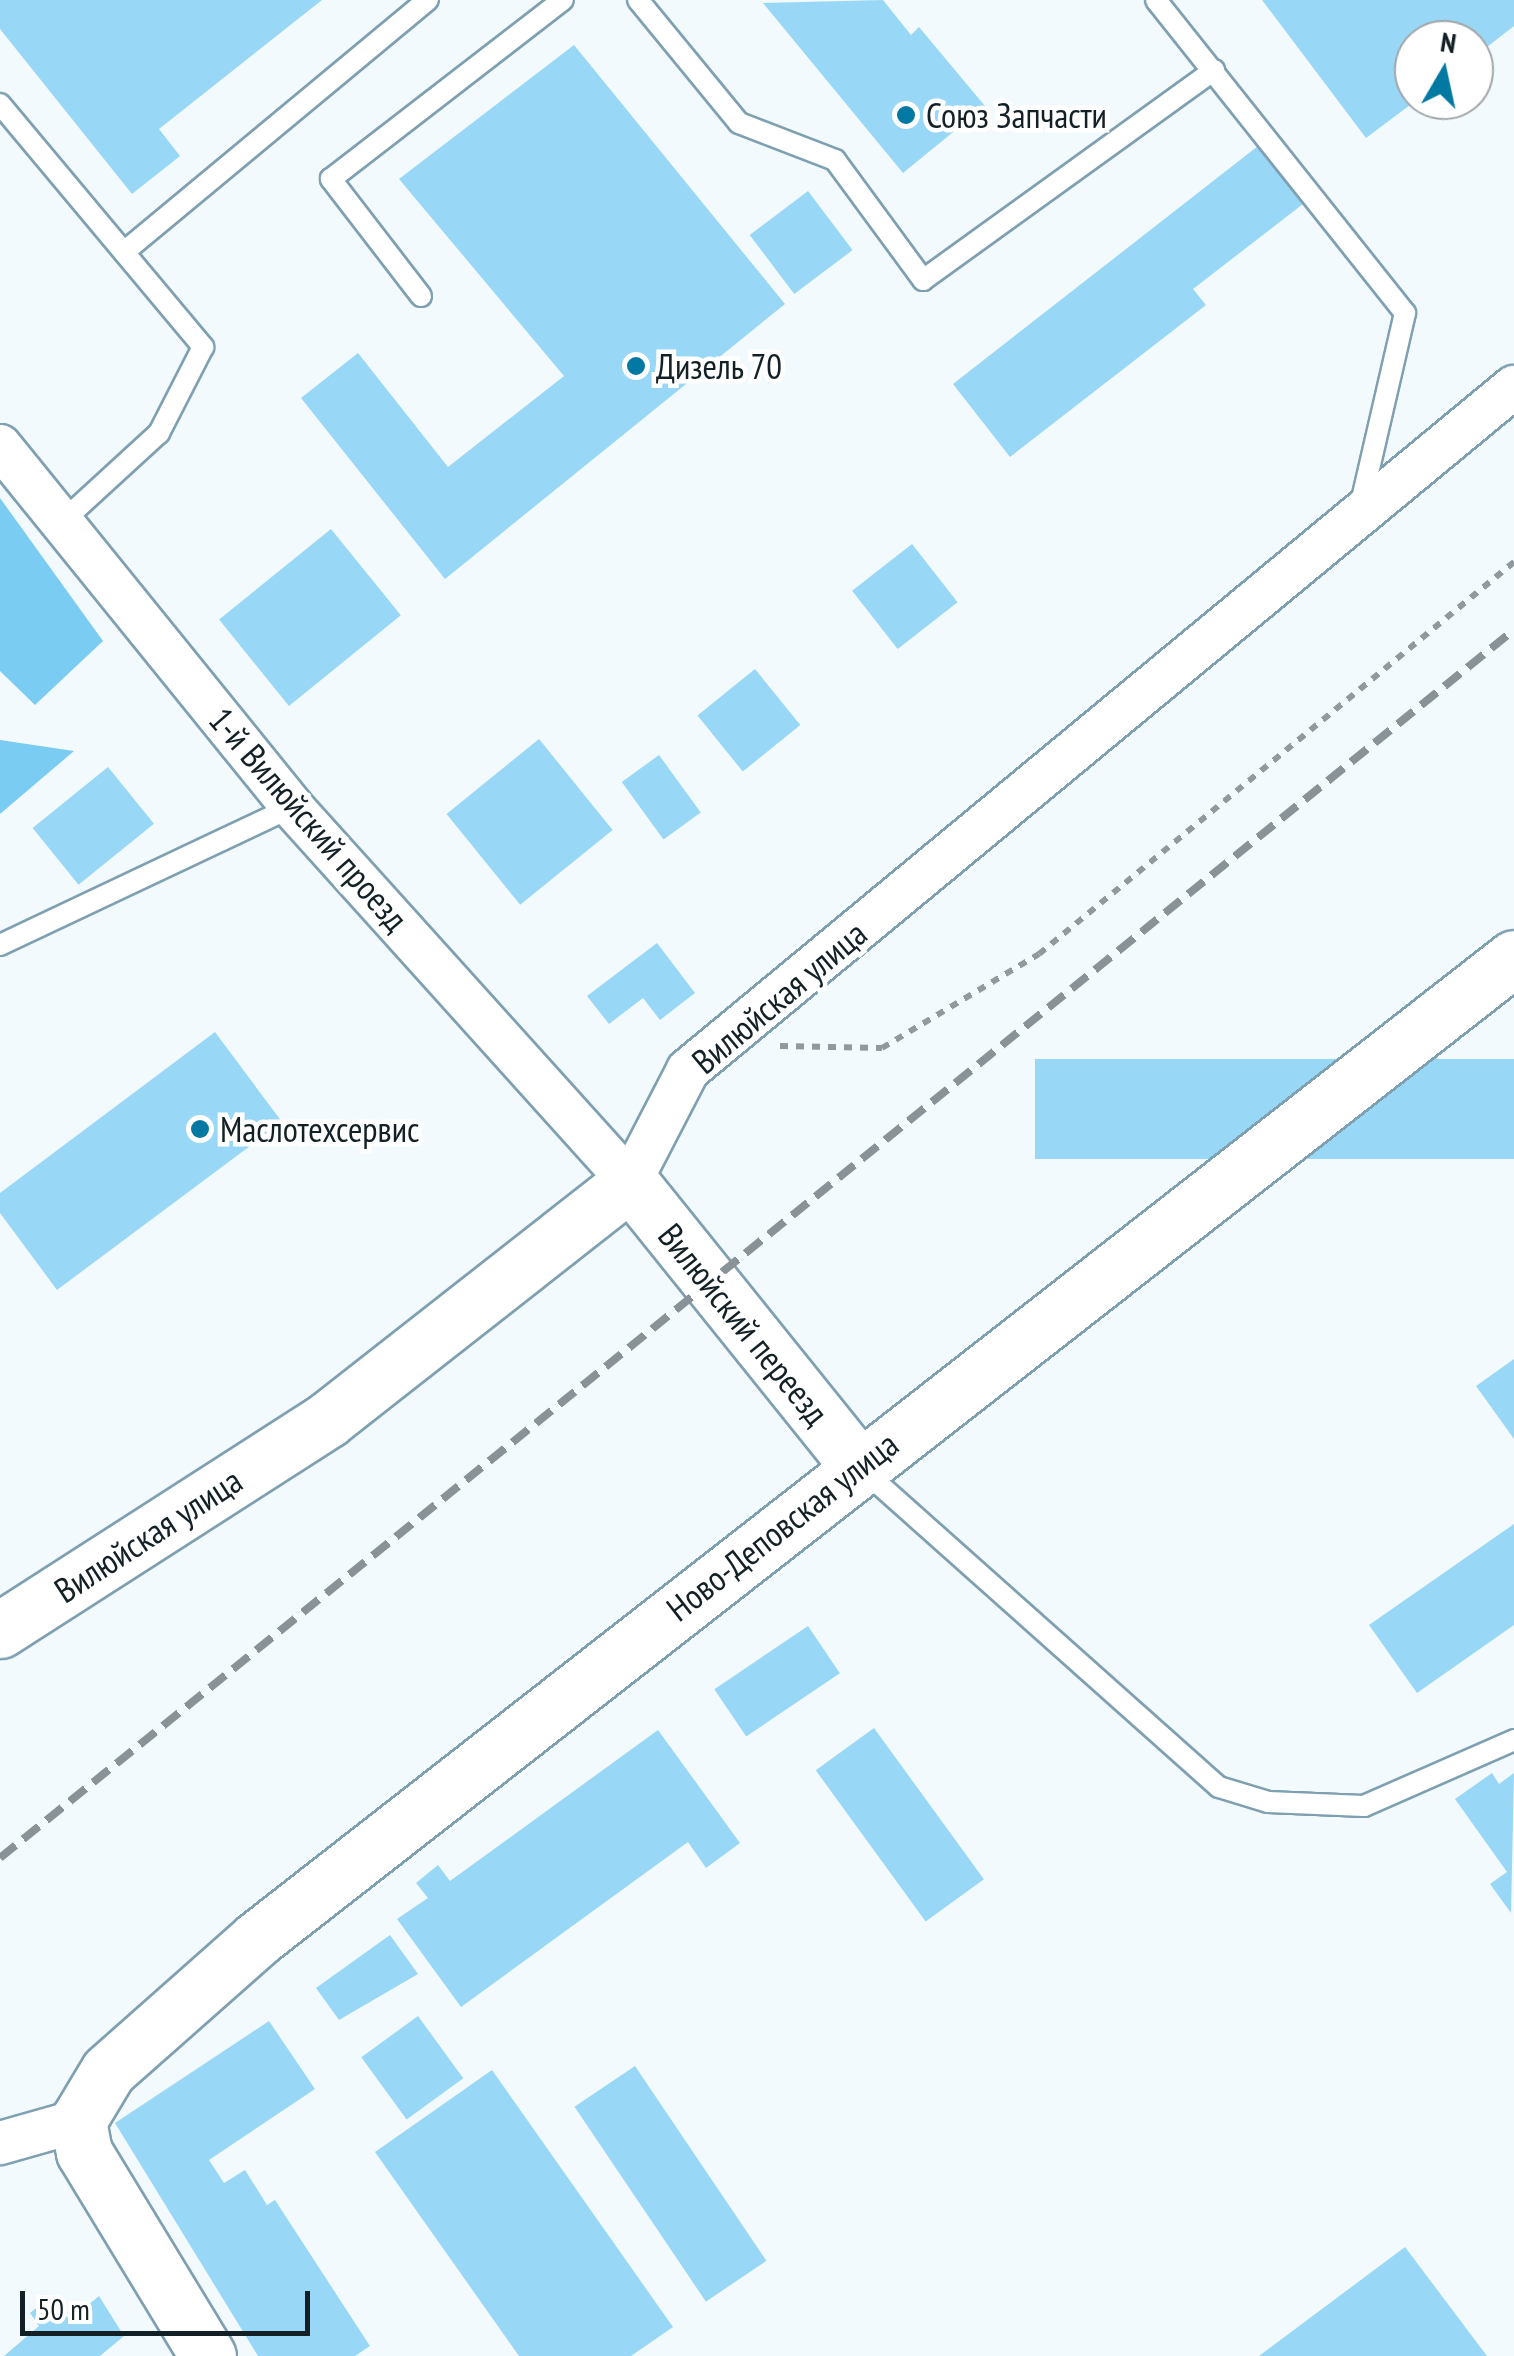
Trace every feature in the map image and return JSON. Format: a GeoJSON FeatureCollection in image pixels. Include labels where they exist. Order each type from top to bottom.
{"type":"FeatureCollection","features":[{"type":"Feature","properties":{"kind":"street","name":"Вилюйская улица"},"geometry":{"type":"LineString","coordinates":[[0,1630],[326,1420],[630,1182],[688,1070],[1514,388]]}},
{"type":"Feature","properties":{"kind":"street","name":"1-й Вилюйский проезд"},"geometry":{"type":"LineString","coordinates":[[0,446],[292,807],[630,1182]]}},
{"type":"Feature","properties":{"kind":"street","name":"Ново-Деповская улица"},"geometry":{"type":"LineString","coordinates":[[78,2121],[108,2071],[257,1939],[858,1466],[1514,958]]}},
{"type":"Feature","properties":{"kind":"street","name":"Вилюйский переезд"},"geometry":{"type":"LineString","coordinates":[[630,1182],[858,1466]]}},
{"type":"Feature","properties":{"kind":"street"},"geometry":{"type":"LineString","coordinates":[[0,2142],[78,2121],[84,2152],[208,2356]]}},
{"type":"Feature","properties":{"kind":"lane"},"geometry":{"type":"LineString","coordinates":[[124,252],[428,0]]}},
{"type":"Feature","properties":{"kind":"lane"},"geometry":{"type":"LineString","coordinates":[[421,296],[331,179],[563,0]]}},
{"type":"Feature","properties":{"kind":"lane"},"geometry":{"type":"LineString","coordinates":[[638,0],[740,123],[835,160],[923,280],[1214,70]]}},
{"type":"Feature","properties":{"kind":"lane"},"geometry":{"type":"LineString","coordinates":[[1156,0],[1405,313],[1358,514]]}},
{"type":"Feature","properties":{"kind":"lane"},"geometry":{"type":"LineString","coordinates":[[0,104],[203,347],[159,434],[62,522]]}},
{"type":"Feature","properties":{"kind":"lane"},"geometry":{"type":"LineString","coordinates":[[0,945],[292,807]]}},
{"type":"Feature","properties":{"kind":"lane"},"geometry":{"type":"LineString","coordinates":[[858,1466],[1220,1787],[1268,1802],[1364,1806],[1514,1740]]}},
{"type":"Feature","properties":{"kind":"path"},"geometry":{"type":"LineString","coordinates":[[719,1045],[882,1048],[1039,954],[1514,562]]}},
{"type":"Feature","properties":{"kind":"shaded area"},"geometry":{"type":"Polygon","coordinates":[[[0,498],[103,641],[35,705],[0,671],[0,498]]]}},
{"type":"Feature","properties":{"kind":"shaded area"},"geometry":{"type":"Polygon","coordinates":[[[0,740],[74,751],[0,814],[0,740]]]}},
{"type":"Feature","properties":{"kind":"building"},"geometry":{"type":"Polygon","coordinates":[[[0,0],[322,0],[159,129],[180,156],[132,194],[0,29],[0,0]]]}},
{"type":"Feature","properties":{"kind":"building"},"geometry":{"type":"Polygon","coordinates":[[[883,0],[911,35],[919,27],[985,106],[903,173],[763,3],[883,0]]]}},
{"type":"Feature","properties":{"kind":"building"},"geometry":{"type":"Polygon","coordinates":[[[1262,0],[1514,0],[1514,26],[1494,42],[1494,20],[1394,20],[1394,117],[1366,138],[1262,0]]]}},
{"type":"Feature","properties":{"kind":"building"},"geometry":{"type":"Polygon","coordinates":[[[574,45],[785,304],[445,579],[301,398],[358,353],[448,467],[564,376],[399,179],[574,45]]]}},
{"type":"Feature","properties":{"kind":"building"},"geometry":{"type":"Polygon","coordinates":[[[1258,146],[1303,204],[1193,289],[1206,305],[1010,457],[953,384],[1258,146]]]}},
{"type":"Feature","properties":{"kind":"building"},"geometry":{"type":"Polygon","coordinates":[[[808,191],[853,250],[794,294],[750,235],[808,191]]]}},
{"type":"Feature","properties":{"kind":"building"},"geometry":{"type":"Polygon","coordinates":[[[331,529],[401,615],[289,706],[219,620],[331,529]]]}},
{"type":"Feature","properties":{"kind":"building"},"geometry":{"type":"Polygon","coordinates":[[[912,544],[958,602],[898,649],[852,591],[912,544]]]}},
{"type":"Feature","properties":{"kind":"building"},"geometry":{"type":"Polygon","coordinates":[[[755,669],[800,725],[743,772],[697,716],[755,669]]]}},
{"type":"Feature","properties":{"kind":"building"},"geometry":{"type":"Polygon","coordinates":[[[539,739],[613,830],[520,905],[447,814],[539,739]]]}},
{"type":"Feature","properties":{"kind":"building"},"geometry":{"type":"Polygon","coordinates":[[[659,755],[701,812],[664,839],[622,782],[659,755]]]}},
{"type":"Feature","properties":{"kind":"building"},"geometry":{"type":"Polygon","coordinates":[[[108,767],[154,824],[79,885],[33,828],[108,767]]]}},
{"type":"Feature","properties":{"kind":"building"},"geometry":{"type":"Polygon","coordinates":[[[657,943],[695,993],[660,1020],[643,998],[609,1024],[587,996],[657,943]]]}},
{"type":"Feature","properties":{"kind":"building"},"geometry":{"type":"Polygon","coordinates":[[[215,1032],[282,1122],[57,1290],[0,1213],[0,1193],[215,1032]]]}},
{"type":"Feature","properties":{"kind":"building"},"geometry":{"type":"Polygon","coordinates":[[[1035,1059],[1514,1059],[1514,1159],[1035,1159],[1035,1059]]]}},
{"type":"Feature","properties":{"kind":"building"},"geometry":{"type":"Polygon","coordinates":[[[1514,1359],[1514,1439],[1476,1386],[1514,1359]]]}},
{"type":"Feature","properties":{"kind":"building"},"geometry":{"type":"Polygon","coordinates":[[[1514,1524],[1514,1625],[1417,1693],[1369,1625],[1514,1524]]]}},
{"type":"Feature","properties":{"kind":"building"},"geometry":{"type":"Polygon","coordinates":[[[808,1626],[840,1673],[746,1736],[714,1689],[808,1626]]]}},
{"type":"Feature","properties":{"kind":"building"},"geometry":{"type":"Polygon","coordinates":[[[874,1728],[984,1879],[926,1922],[816,1770],[874,1728]]]}},
{"type":"Feature","properties":{"kind":"building"},"geometry":{"type":"Polygon","coordinates":[[[658,1730],[740,1843],[706,1868],[688,1842],[461,2007],[397,1919],[428,1898],[416,1883],[438,1865],[450,1881],[658,1730]]]}},
{"type":"Feature","properties":{"kind":"building"},"geometry":{"type":"Polygon","coordinates":[[[1492,1773],[1499,1784],[1514,1773],[1511,1913],[1490,1884],[1507,1872],[1455,1799],[1492,1773]]]}},
{"type":"Feature","properties":{"kind":"building"},"geometry":{"type":"Polygon","coordinates":[[[390,1935],[418,1974],[339,2020],[316,1988],[390,1935]]]}},
{"type":"Feature","properties":{"kind":"building"},"geometry":{"type":"Polygon","coordinates":[[[418,2016],[463,2078],[407,2119],[361,2057],[418,2016]]]}},
{"type":"Feature","properties":{"kind":"building"},"geometry":{"type":"Polygon","coordinates":[[[269,2021],[315,2089],[209,2160],[224,2183],[245,2170],[267,2205],[275,2200],[370,2346],[355,2356],[258,2356],[115,2123],[269,2021]]]}},
{"type":"Feature","properties":{"kind":"building"},"geometry":{"type":"Polygon","coordinates":[[[635,2066],[766,2261],[706,2302],[574,2107],[635,2066]]]}},
{"type":"Feature","properties":{"kind":"building"},"geometry":{"type":"Polygon","coordinates":[[[492,2070],[673,2327],[631,2356],[519,2356],[375,2152],[492,2070]]]}},
{"type":"Feature","properties":{"kind":"building"},"geometry":{"type":"Polygon","coordinates":[[[1405,2247],[1487,2356],[1259,2356],[1405,2247]]]}},
{"type":"Feature","properties":{"kind":"building"},"geometry":{"type":"Polygon","coordinates":[[[99,2296],[124,2336],[100,2356],[4,2356],[39,2326],[30,2313],[41,2304],[71,2319],[99,2296]]]}},
{"type":"Feature","properties":{"kind":"railway"},"geometry":{"type":"LineString","coordinates":[[0,1858],[1514,630]]}},
{"type":"Feature","properties":{"kind":"place","name":"Союз Запчасти"},"geometry":{"type":"Point","coordinates":[906,115]}},
{"type":"Feature","properties":{"kind":"place","name":"Дизель 70"},"geometry":{"type":"Point","coordinates":[636,366]}},
{"type":"Feature","properties":{"kind":"place","name":"Маслотехсервис"},"geometry":{"type":"Point","coordinates":[200,1129]}}]}
